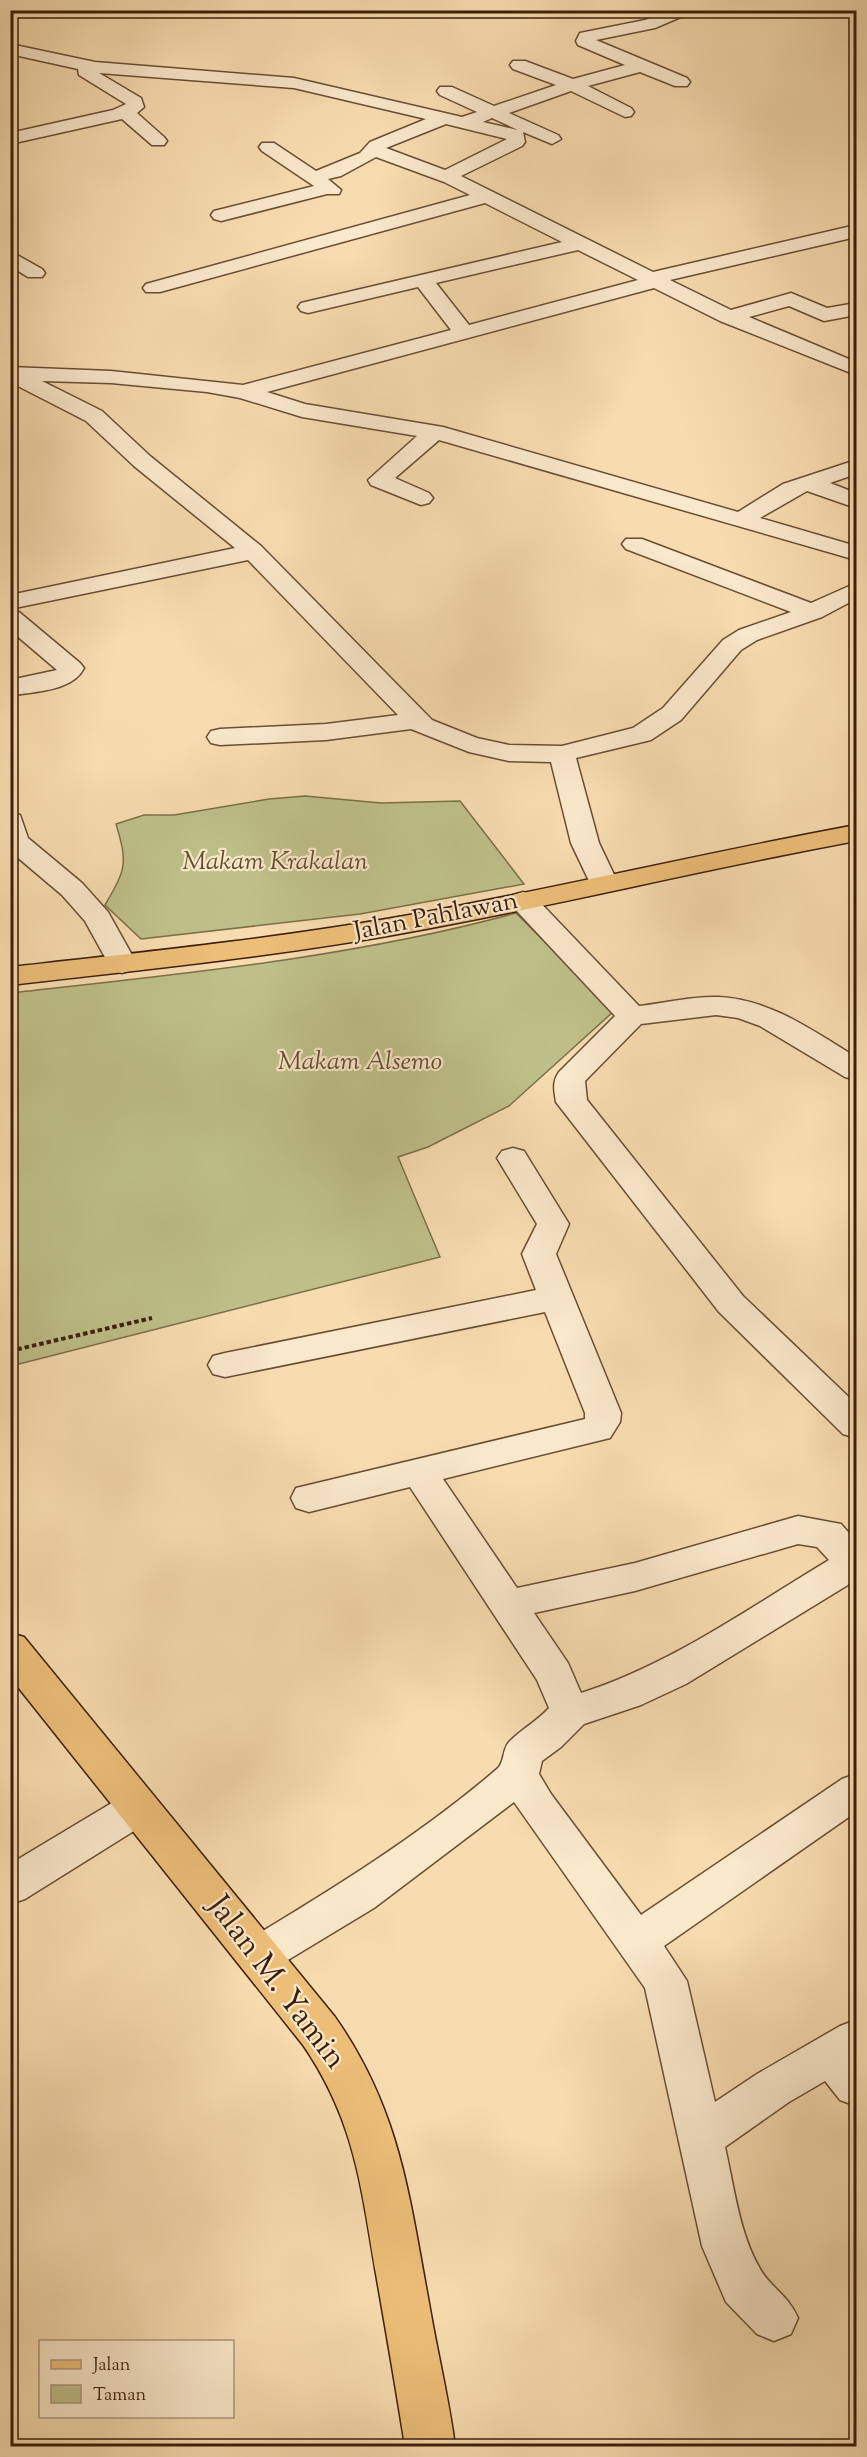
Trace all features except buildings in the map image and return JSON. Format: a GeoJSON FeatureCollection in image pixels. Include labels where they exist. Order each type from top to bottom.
{"type":"FeatureCollection","features":[{"type":"Feature","properties":{"kind":"main road","name":"Jalan Pahlawan"},"geometry":{"type":"LineString","coordinates":[[10,976],[282,945],[523,901],[856,833]]}},
{"type":"Feature","properties":{"kind":"main road","name":"Jalan M. Yamin"},"geometry":{"type":"LineString","coordinates":[[10,1648],[339,2060],[364,2111],[381,2166],[430,2446]]}},
{"type":"Feature","properties":{"kind":"street"},"geometry":{"type":"LineString","coordinates":[[681,82],[584,41],[586,37],[649,24],[689,10]]}},
{"type":"Feature","properties":{"kind":"street"},"geometry":{"type":"LineString","coordinates":[[10,49],[73,63],[283,81],[467,121],[509,133],[517,139],[509,146],[453,172],[451,178]]}},
{"type":"Feature","properties":{"kind":"street"},"geometry":{"type":"LineString","coordinates":[[10,61],[32,54]]}},
{"type":"Feature","properties":{"kind":"street"},"geometry":{"type":"LineString","coordinates":[[10,126],[19,137],[125,112],[136,105],[132,98],[73,63]]}},
{"type":"Feature","properties":{"kind":"street"},"geometry":{"type":"LineString","coordinates":[[519,65],[572,86],[625,112]]}},
{"type":"Feature","properties":{"kind":"street"},"geometry":{"type":"LineString","coordinates":[[467,121],[641,66]]}},
{"type":"Feature","properties":{"kind":"street"},"geometry":{"type":"LineString","coordinates":[[446,91],[552,139]]}},
{"type":"Feature","properties":{"kind":"street"},"geometry":{"type":"LineString","coordinates":[[125,112],[158,141]]}},
{"type":"Feature","properties":{"kind":"street"},"geometry":{"type":"LineString","coordinates":[[313,177],[334,172],[367,157],[373,150],[390,140],[447,117]]}},
{"type":"Feature","properties":{"kind":"street"},"geometry":{"type":"LineString","coordinates":[[268,147],[348,201]]}},
{"type":"Feature","properties":{"kind":"street"},"geometry":{"type":"LineString","coordinates":[[373,150],[451,178],[727,316],[856,369]]}},
{"type":"Feature","properties":{"kind":"street"},"geometry":{"type":"LineString","coordinates":[[221,215],[330,188]]}},
{"type":"Feature","properties":{"kind":"street"},"geometry":{"type":"LineString","coordinates":[[153,288],[488,196]]}},
{"type":"Feature","properties":{"kind":"street"},"geometry":{"type":"LineString","coordinates":[[243,392],[656,279],[856,231]]}},
{"type":"Feature","properties":{"kind":"street"},"geometry":{"type":"LineString","coordinates":[[309,307],[424,282],[582,243]]}},
{"type":"Feature","properties":{"kind":"street"},"geometry":{"type":"LineString","coordinates":[[10,257],[35,273]]}},
{"type":"Feature","properties":{"kind":"street"},"geometry":{"type":"LineString","coordinates":[[424,282],[463,331]]}},
{"type":"Feature","properties":{"kind":"street"},"geometry":{"type":"LineString","coordinates":[[727,316],[791,299],[824,315],[856,309]]}},
{"type":"Feature","properties":{"kind":"street"},"geometry":{"type":"LineString","coordinates":[[11,373],[159,381],[243,392],[302,410],[435,432],[856,553]]}},
{"type":"Feature","properties":{"kind":"street"},"geometry":{"type":"LineString","coordinates":[[11,373],[94,416],[142,460],[253,551],[417,720],[434,733],[469,744],[509,753],[562,754],[596,748],[657,726],[672,714],[700,679],[732,645],[748,635],[813,612],[856,590]]}},
{"type":"Feature","properties":{"kind":"street"},"geometry":{"type":"LineString","coordinates":[[421,498],[379,480],[435,432]]}},
{"type":"Feature","properties":{"kind":"street"},"geometry":{"type":"LineString","coordinates":[[743,519],[779,495],[856,467]]}},
{"type":"Feature","properties":{"kind":"street"},"geometry":{"type":"LineString","coordinates":[[807,483],[856,501]]}},
{"type":"Feature","properties":{"kind":"street"},"geometry":{"type":"LineString","coordinates":[[634,544],[813,612]]}},
{"type":"Feature","properties":{"kind":"street"},"geometry":{"type":"LineString","coordinates":[[10,602],[52,592],[203,565],[253,551]]}},
{"type":"Feature","properties":{"kind":"street"},"geometry":{"type":"LineString","coordinates":[[10,617],[70,668],[68,674],[61,678],[10,688]]}},
{"type":"Feature","properties":{"kind":"street"},"geometry":{"type":"LineString","coordinates":[[220,737],[335,731],[417,720]]}},
{"type":"Feature","properties":{"kind":"street"},"geometry":{"type":"LineString","coordinates":[[562,754],[585,843],[603,883]]}},
{"type":"Feature","properties":{"kind":"street"},"geometry":{"type":"LineString","coordinates":[[10,821],[15,841],[72,889],[98,918],[122,964]]}},
{"type":"Feature","properties":{"kind":"street"},"geometry":{"type":"LineString","coordinates":[[523,901],[632,1016]]}},
{"type":"Feature","properties":{"kind":"street"},"geometry":{"type":"LineString","coordinates":[[856,1070],[771,1020],[743,1010],[708,1006],[632,1016],[570,1079],[569,1090],[572,1102],[731,1304],[856,1425]]}},
{"type":"Feature","properties":{"kind":"street"},"geometry":{"type":"LineString","coordinates":[[309,1498],[597,1428],[602,1422],[603,1413],[539,1254],[552,1224],[513,1158]]}},
{"type":"Feature","properties":{"kind":"street"},"geometry":{"type":"LineString","coordinates":[[225,1365],[556,1299]]}},
{"type":"Feature","properties":{"kind":"street"},"geometry":{"type":"LineString","coordinates":[[420,1472],[554,1674],[570,1712]]}},
{"type":"Feature","properties":{"kind":"street"},"geometry":{"type":"LineString","coordinates":[[509,1604],[635,1577],[798,1530],[828,1534],[847,1555],[848,1567],[715,1649],[627,1694],[570,1712],[547,1736],[523,1753],[519,1775],[537,1806],[665,1981],[725,2246],[743,2286],[774,2319]]}},
{"type":"Feature","properties":{"kind":"street"},"geometry":{"type":"LineString","coordinates":[[258,1956],[359,1894],[448,1831],[519,1775]]}},
{"type":"Feature","properties":{"kind":"street"},"geometry":{"type":"LineString","coordinates":[[637,1941],[856,1791]]}},
{"type":"Feature","properties":{"kind":"street"},"geometry":{"type":"LineString","coordinates":[[10,1886],[138,1807]]}},
{"type":"Feature","properties":{"kind":"street"},"geometry":{"type":"LineString","coordinates":[[702,2137],[773,2088],[848,2060]]}},
{"type":"Feature","properties":{"kind":"path"},"geometry":{"type":"LineString","coordinates":[[10,1351],[152,1318]]}},
{"type":"Feature","properties":{"kind":"green space","name":"Makam Krakalan"},"geometry":{"type":"Polygon","coordinates":[[[305,796],[381,803],[460,801],[524,884],[360,914],[141,939],[105,905],[123,866],[122,848],[116,824],[144,815],[174,815],[269,799],[305,796]]]}},
{"type":"Feature","properties":{"kind":"green space","name":"Makam Alsemo"},"geometry":{"type":"Polygon","coordinates":[[[516,913],[614,1011],[509,1106],[428,1147],[398,1157],[440,1257],[11,1366],[10,993],[265,963],[392,942],[516,913]]]}}]}
